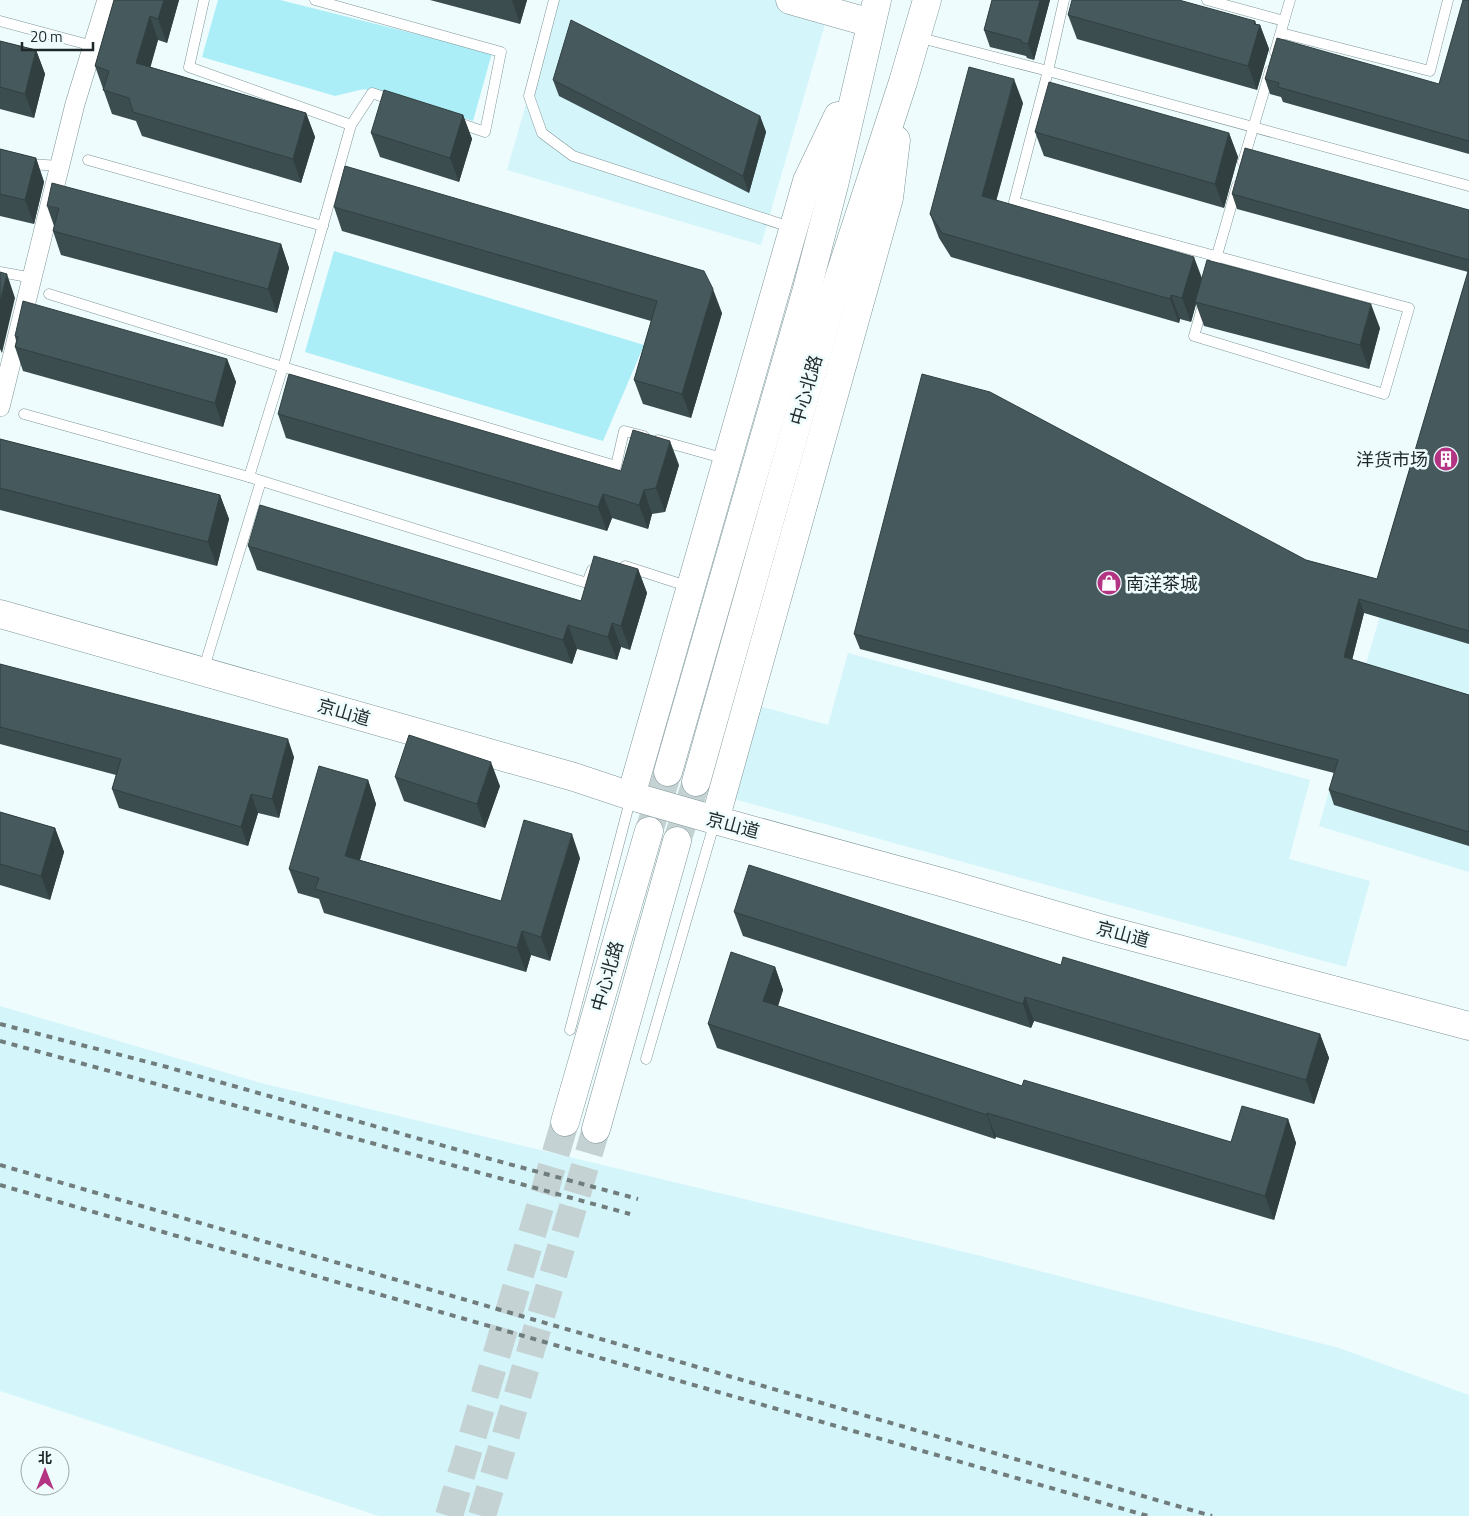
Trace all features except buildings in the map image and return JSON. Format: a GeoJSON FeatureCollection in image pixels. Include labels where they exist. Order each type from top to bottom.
{"type":"FeatureCollection","features":[{"type":"Feature","properties":{"kind":"street"},"geometry":{"type":"LineString","coordinates":[[1,397],[33,278],[75,104],[107,0]]}},
{"type":"Feature","properties":{"kind":"street"},"geometry":{"type":"LineString","coordinates":[[790,0],[874,11]]}},
{"type":"Feature","properties":{"kind":"street","name":"中心北路"},"geometry":{"type":"LineString","coordinates":[[696,782],[833,296],[903,82],[927,0]]}},
{"type":"Feature","properties":{"kind":"street","name":"中心北路"},"geometry":{"type":"LineString","coordinates":[[668,772],[807,289],[834,185],[874,11]]}},
{"type":"Feature","properties":{"kind":"street"},"geometry":{"type":"LineString","coordinates":[[631,796],[795,229],[807,181],[860,70]]}},
{"type":"Feature","properties":{"kind":"street"},"geometry":{"type":"LineString","coordinates":[[715,820],[889,198],[903,82]]}},
{"type":"Feature","properties":{"kind":"street","name":"京山道"},"geometry":{"type":"LineString","coordinates":[[0,614],[564,774],[631,796],[715,820],[1102,928],[1469,1026]]}},
{"type":"Feature","properties":{"kind":"street","name":"中心北路"},"geometry":{"type":"LineString","coordinates":[[565,1122],[649,831]]}},
{"type":"Feature","properties":{"kind":"street","name":"中心北路"},"geometry":{"type":"LineString","coordinates":[[596,1129],[677,841]]}},
{"type":"Feature","properties":{"kind":"lane"},"geometry":{"type":"LineString","coordinates":[[204,0],[189,67],[351,125]]}},
{"type":"Feature","properties":{"kind":"lane"},"geometry":{"type":"LineString","coordinates":[[314,0],[501,52],[485,132],[447,119]]}},
{"type":"Feature","properties":{"kind":"lane"},"geometry":{"type":"LineString","coordinates":[[554,0],[528,96],[542,133],[573,156],[795,229]]}},
{"type":"Feature","properties":{"kind":"lane"},"geometry":{"type":"LineString","coordinates":[[1064,0],[1048,71],[1014,202],[1217,256],[1410,308],[1384,394],[1194,336],[1217,256],[1253,127],[1290,0]]}},
{"type":"Feature","properties":{"kind":"lane"},"geometry":{"type":"LineString","coordinates":[[1207,0],[1284,21]]}},
{"type":"Feature","properties":{"kind":"lane"},"geometry":{"type":"LineString","coordinates":[[1281,33],[1430,71],[1448,0]]}},
{"type":"Feature","properties":{"kind":"lane"},"geometry":{"type":"LineString","coordinates":[[0,21],[93,46]]}},
{"type":"Feature","properties":{"kind":"lane"},"geometry":{"type":"LineString","coordinates":[[917,37],[1469,186]]}},
{"type":"Feature","properties":{"kind":"lane"},"geometry":{"type":"LineString","coordinates":[[249,477],[283,367],[322,226],[342,176],[351,125],[372,93],[400,103]]}},
{"type":"Feature","properties":{"kind":"lane"},"geometry":{"type":"LineString","coordinates":[[88,160],[322,226]]}},
{"type":"Feature","properties":{"kind":"lane"},"geometry":{"type":"LineString","coordinates":[[0,162],[60,166]]}},
{"type":"Feature","properties":{"kind":"lane"},"geometry":{"type":"LineString","coordinates":[[0,272],[33,278]]}},
{"type":"Feature","properties":{"kind":"lane"},"geometry":{"type":"LineString","coordinates":[[49,294],[283,367],[616,466],[624,430],[727,460]]}},
{"type":"Feature","properties":{"kind":"lane"},"geometry":{"type":"LineString","coordinates":[[24,414],[249,477],[587,583],[596,557]]}},
{"type":"Feature","properties":{"kind":"lane"},"geometry":{"type":"LineString","coordinates":[[203,672],[261,481]]}},
{"type":"Feature","properties":{"kind":"lane"},"geometry":{"type":"LineString","coordinates":[[615,563],[690,587]]}},
{"type":"Feature","properties":{"kind":"lane"},"geometry":{"type":"LineString","coordinates":[[570,1030],[631,796]]}},
{"type":"Feature","properties":{"kind":"lane"},"geometry":{"type":"LineString","coordinates":[[646,1059],[715,820]]}},
{"type":"Feature","properties":{"kind":"shaded area"},"geometry":{"type":"Polygon","coordinates":[[[218,0],[280,0],[492,53],[473,121],[364,89],[335,96],[202,57],[218,0]]]}},
{"type":"Feature","properties":{"kind":"shaded area"},"geometry":{"type":"Polygon","coordinates":[[[556,0],[832,0],[761,245],[507,170],[556,0]]]}},
{"type":"Feature","properties":{"kind":"shaded area"},"geometry":{"type":"Polygon","coordinates":[[[334,251],[644,345],[603,441],[305,352],[334,251]]]}},
{"type":"Feature","properties":{"kind":"shaded area","name":"洋货市场"},"geometry":{"type":"Polygon","coordinates":[[[1469,309],[1469,872],[1319,826],[1469,309]]]}},
{"type":"Feature","properties":{"kind":"shaded area"},"geometry":{"type":"Polygon","coordinates":[[[848,653],[1310,780],[1289,859],[1370,881],[1346,967],[723,796],[748,703],[828,725],[848,653]]]}},
{"type":"Feature","properties":{"kind":"shaded area"},"geometry":{"type":"Polygon","coordinates":[[[0,1006],[261,1083],[973,1254],[1339,1348],[1469,1395],[1469,1516],[379,1516],[0,1391],[0,1006]]]}},
{"type":"Feature","properties":{"kind":"tunnel"},"geometry":{"type":"LineString","coordinates":[[649,831],[668,772]]}},
{"type":"Feature","properties":{"kind":"tunnel"},"geometry":{"type":"LineString","coordinates":[[677,841],[696,782]]}},
{"type":"Feature","properties":{"kind":"tunnel"},"geometry":{"type":"LineString","coordinates":[[449,1516],[565,1122]]}},
{"type":"Feature","properties":{"kind":"tunnel"},"geometry":{"type":"LineString","coordinates":[[482,1516],[596,1129]]}},
{"type":"Feature","properties":{"kind":"railway"},"geometry":{"type":"LineString","coordinates":[[0,1024],[167,1067],[638,1199]]}},
{"type":"Feature","properties":{"kind":"railway"},"geometry":{"type":"LineString","coordinates":[[0,1041],[630,1214]]}},
{"type":"Feature","properties":{"kind":"railway"},"geometry":{"type":"LineString","coordinates":[[0,1165],[1212,1516]]}},
{"type":"Feature","properties":{"kind":"railway"},"geometry":{"type":"LineString","coordinates":[[0,1185],[1148,1516]]}},
{"type":"Feature","properties":{"kind":"place","name":"洋货市场"},"geometry":{"type":"Point","coordinates":[1446,459]}},
{"type":"Feature","properties":{"kind":"place","name":"南洋茶城"},"geometry":{"type":"Point","coordinates":[1109,583]}}]}
